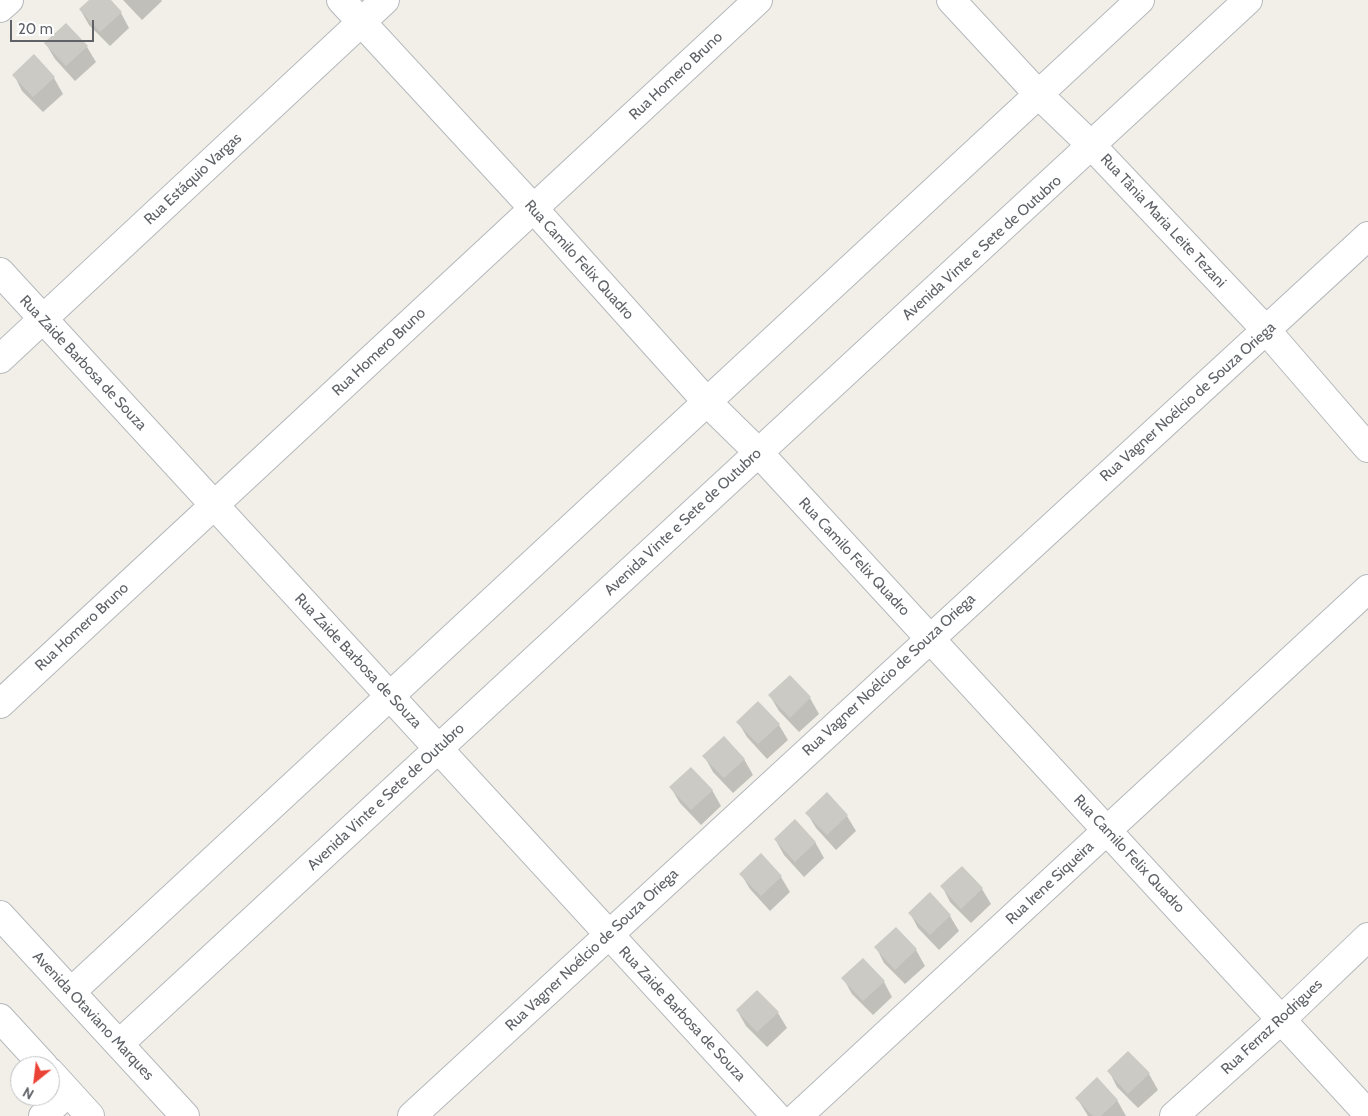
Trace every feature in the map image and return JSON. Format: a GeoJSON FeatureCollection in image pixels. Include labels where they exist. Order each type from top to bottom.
{"type":"FeatureCollection","features":[{"type":"Feature","properties":{"kind":"street"},"geometry":{"type":"LineString","coordinates":[[0,8],[9,0]]}},
{"type":"Feature","properties":{"kind":"street","name":"Rua Camilo Felix Quadro"},"geometry":{"type":"LineString","coordinates":[[340,0],[534,209],[707,402],[758,452],[1368,1114]]}},
{"type":"Feature","properties":{"kind":"street","name":"Rua Estáquio Vargas"},"geometry":{"type":"LineString","coordinates":[[0,359],[386,0]]}},
{"type":"Feature","properties":{"kind":"street","name":"Rua Homero Bruno"},"geometry":{"type":"LineString","coordinates":[[0,704],[758,0]]}},
{"type":"Feature","properties":{"kind":"street","name":"Rua Tânia Maria Leite Tezani"},"geometry":{"type":"LineString","coordinates":[[952,0],[1039,94],[1092,146],[1266,330],[1368,448]]}},
{"type":"Feature","properties":{"kind":"street"},"geometry":{"type":"LineString","coordinates":[[71,992],[1140,0]]}},
{"type":"Feature","properties":{"kind":"street","name":"Avenida Vinte e Sete de Outubro"},"geometry":{"type":"LineString","coordinates":[[119,1044],[1248,0]]}},
{"type":"Feature","properties":{"kind":"street","name":"Rua Vagner Noélcio de Souza Oriega"},"geometry":{"type":"LineString","coordinates":[[412,1116],[1368,236]]}},
{"type":"Feature","properties":{"kind":"street","name":"Rua Zaide Barbosa de Souza"},"geometry":{"type":"LineString","coordinates":[[0,272],[776,1116]]}},
{"type":"Feature","properties":{"kind":"street","name":"Rua Irene Siqueira"},"geometry":{"type":"LineString","coordinates":[[798,1116],[1368,588]]}},
{"type":"Feature","properties":{"kind":"street","name":"Avenida Otaviano Marques"},"geometry":{"type":"LineString","coordinates":[[0,915],[186,1116]]}},
{"type":"Feature","properties":{"kind":"street","name":"Rua Ferraz Rodrigues"},"geometry":{"type":"LineString","coordinates":[[1174,1116],[1281,1020],[1368,937]]}},
{"type":"Feature","properties":{"kind":"street"},"geometry":{"type":"LineString","coordinates":[[0,1018],[35,1056]]}},
{"type":"Feature","properties":{"kind":"street"},"geometry":{"type":"LineString","coordinates":[[60,1083],[90,1116]]}},
{"type":"Feature","properties":{"kind":"street"},"geometry":{"type":"LineString","coordinates":[[43,1116],[68,1092]]}},
{"type":"Feature","properties":{"kind":"building"},"geometry":{"type":"Polygon","coordinates":[[[89,0],[111,0],[122,12],[100,32],[79,9],[89,0]]]}},
{"type":"Feature","properties":{"kind":"building"},"geometry":{"type":"Polygon","coordinates":[[[66,23],[88,46],[66,66],[44,43],[66,23]]]}},
{"type":"Feature","properties":{"kind":"building"},"geometry":{"type":"Polygon","coordinates":[[[34,54],[55,77],[33,97],[12,75],[34,54]]]}},
{"type":"Feature","properties":{"kind":"building"},"geometry":{"type":"Polygon","coordinates":[[[790,675],[811,697],[790,718],[768,695],[790,675]]]}},
{"type":"Feature","properties":{"kind":"building"},"geometry":{"type":"Polygon","coordinates":[[[758,701],[780,724],[758,744],[736,722],[758,701]]]}},
{"type":"Feature","properties":{"kind":"building"},"geometry":{"type":"Polygon","coordinates":[[[724,736],[745,759],[724,778],[702,756],[724,736]]]}},
{"type":"Feature","properties":{"kind":"building"},"geometry":{"type":"Polygon","coordinates":[[[691,767],[713,790],[691,810],[669,787],[691,767]]]}},
{"type":"Feature","properties":{"kind":"building"},"geometry":{"type":"Polygon","coordinates":[[[827,792],[848,815],[827,835],[805,813],[827,792]]]}},
{"type":"Feature","properties":{"kind":"building"},"geometry":{"type":"Polygon","coordinates":[[[795,819],[816,842],[795,862],[774,839],[795,819]]]}},
{"type":"Feature","properties":{"kind":"building"},"geometry":{"type":"Polygon","coordinates":[[[761,853],[782,876],[761,896],[739,874],[761,853]]]}},
{"type":"Feature","properties":{"kind":"building"},"geometry":{"type":"Polygon","coordinates":[[[962,866],[983,888],[961,909],[940,886],[962,866]]]}},
{"type":"Feature","properties":{"kind":"building"},"geometry":{"type":"Polygon","coordinates":[[[930,892],[951,915],[930,935],[908,913],[930,892]]]}},
{"type":"Feature","properties":{"kind":"building"},"geometry":{"type":"Polygon","coordinates":[[[896,927],[917,949],[895,970],[874,947],[896,927]]]}},
{"type":"Feature","properties":{"kind":"building"},"geometry":{"type":"Polygon","coordinates":[[[863,958],[885,981],[863,1001],[841,978],[863,958]]]}},
{"type":"Feature","properties":{"kind":"building"},"geometry":{"type":"Polygon","coordinates":[[[757,990],[779,1012],[757,1032],[736,1010],[757,990]]]}},
{"type":"Feature","properties":{"kind":"building"},"geometry":{"type":"Polygon","coordinates":[[[1128,1051],[1150,1073],[1128,1094],[1107,1071],[1128,1051]]]}},
{"type":"Feature","properties":{"kind":"building"},"geometry":{"type":"Polygon","coordinates":[[[1097,1077],[1118,1100],[1101,1116],[1093,1116],[1075,1098],[1097,1077]]]}}]}
